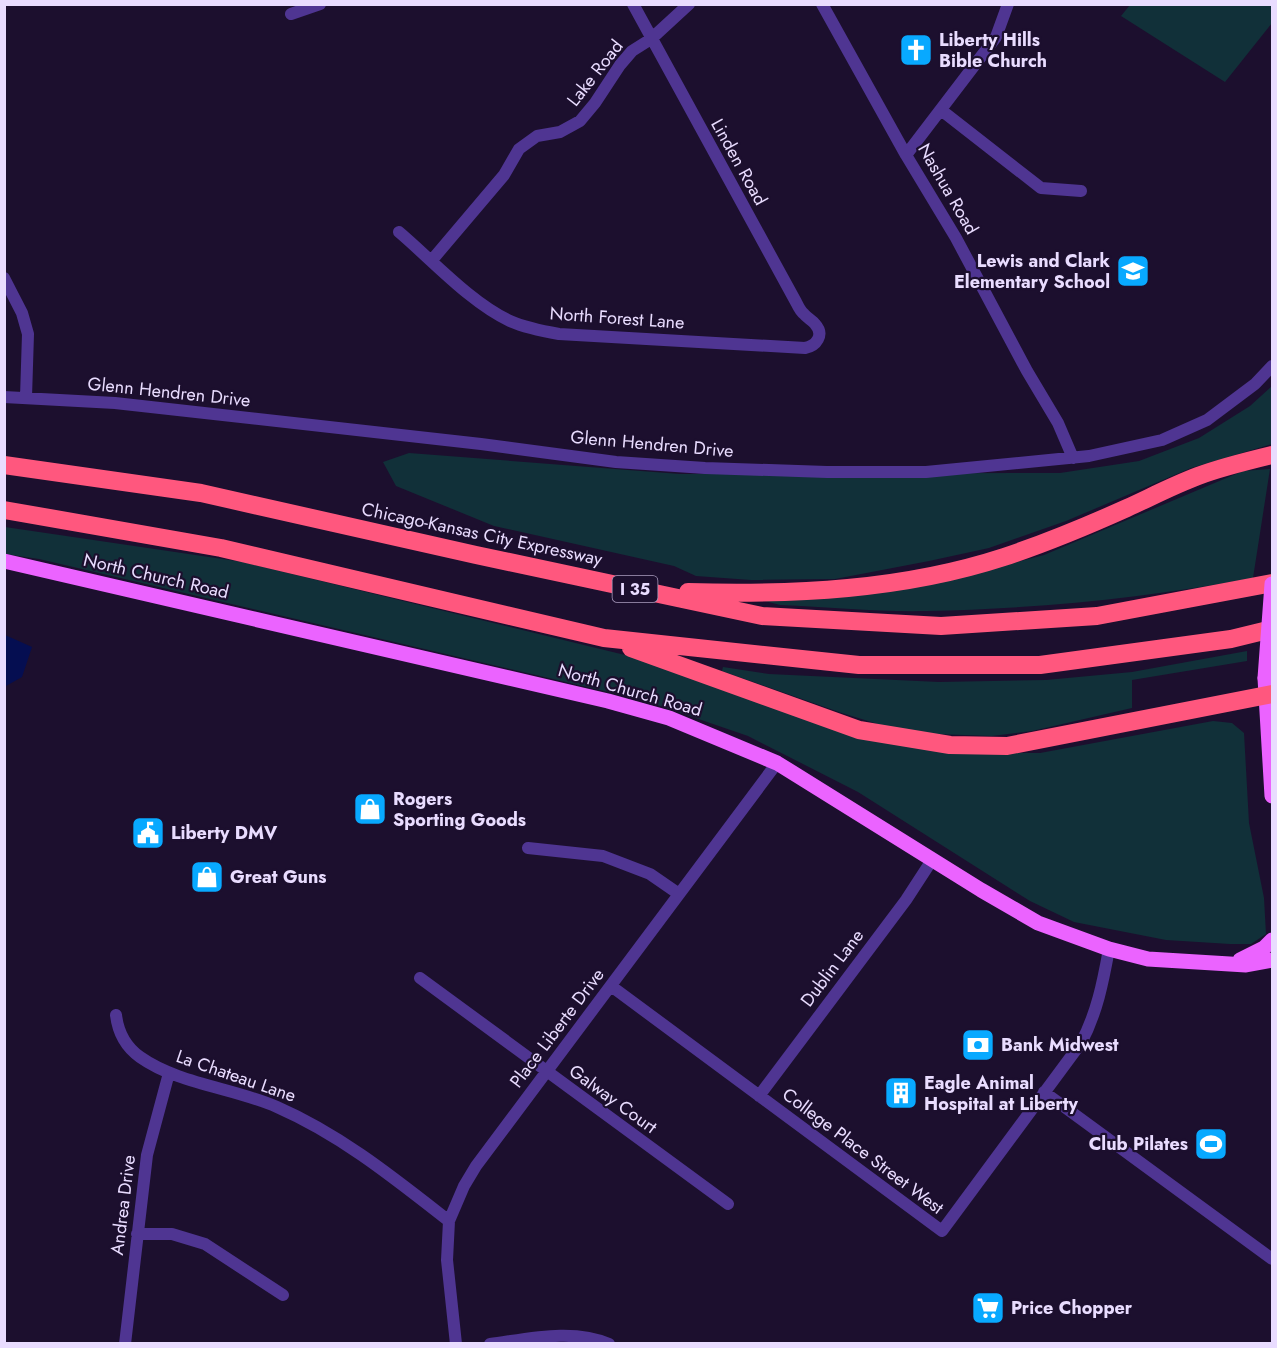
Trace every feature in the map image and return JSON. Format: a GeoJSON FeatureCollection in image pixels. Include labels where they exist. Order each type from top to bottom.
{"type":"FeatureCollection","features":[{"type":"Feature","properties":{"kind":"highway"},"geometry":{"type":"LineString","coordinates":[[639,590],[755,594],[879,585],[943,573],[1004,557],[1055,538],[1195,477],[1236,463],[1272,455]]}},
{"type":"Feature","properties":{"kind":"highway","name":"Chicago-Kansas City Expressway"},"geometry":{"type":"LineString","coordinates":[[4,465],[201,493],[464,553],[762,616],[941,626],[1097,616],[1272,584]]}},
{"type":"Feature","properties":{"kind":"highway"},"geometry":{"type":"LineString","coordinates":[[4,510],[221,548],[604,638],[859,730],[950,745],[1007,746],[1268,689]]}},
{"type":"Feature","properties":{"kind":"highway"},"geometry":{"type":"LineString","coordinates":[[604,638],[859,665],[1040,664],[1231,639],[1272,629]]}},
{"type":"Feature","properties":{"kind":"main road","name":"North Church Road"},"geometry":{"type":"LineString","coordinates":[[4,561],[608,701],[669,718],[777,763],[1038,923],[1109,949],[1148,959],[1246,965],[1272,960]]}},
{"type":"Feature","properties":{"kind":"main road"},"geometry":{"type":"LineString","coordinates":[[1272,584],[1268,689],[1272,796]]}},
{"type":"Feature","properties":{"kind":"main road"},"geometry":{"type":"LineString","coordinates":[[1229,964],[1248,957],[1264,948],[1272,940]]}},
{"type":"Feature","properties":{"kind":"street"},"geometry":{"type":"LineString","coordinates":[[291,14],[320,4]]}},
{"type":"Feature","properties":{"kind":"street","name":"Linden Road"},"geometry":{"type":"LineString","coordinates":[[633,4],[796,302],[804,315],[817,325],[820,332]]}},
{"type":"Feature","properties":{"kind":"street","name":"Lake Road"},"geometry":{"type":"LineString","coordinates":[[432,260],[504,175],[519,149],[537,136],[560,132],[580,121],[632,51],[651,39],[689,4]]}},
{"type":"Feature","properties":{"kind":"street","name":"Nashua Road"},"geometry":{"type":"LineString","coordinates":[[822,4],[906,155],[956,238],[1027,371],[1058,423],[1073,458]]}},
{"type":"Feature","properties":{"kind":"street"},"geometry":{"type":"LineString","coordinates":[[906,155],[996,37],[1008,4]]}},
{"type":"Feature","properties":{"kind":"street"},"geometry":{"type":"LineString","coordinates":[[941,110],[1041,188],[1081,191]]}},
{"type":"Feature","properties":{"kind":"street","name":"North Forest Lane"},"geometry":{"type":"LineString","coordinates":[[399,232],[489,310],[511,322],[535,330],[559,334],[804,348],[813,346],[818,341],[820,332]]}},
{"type":"Feature","properties":{"kind":"street"},"geometry":{"type":"LineString","coordinates":[[4,278],[21,313],[28,334],[26,397]]}},
{"type":"Feature","properties":{"kind":"street","name":"Glenn Hendren Drive"},"geometry":{"type":"LineString","coordinates":[[4,397],[115,403],[481,444],[616,462],[827,472],[926,472],[1073,458],[1137,447],[1184,431],[1207,420],[1255,384],[1272,366]]}},
{"type":"Feature","properties":{"kind":"street","name":"Place Liberte Drive"},"geometry":{"type":"LineString","coordinates":[[456,1344],[447,1260],[448,1221],[464,1186],[476,1166],[777,763]]}},
{"type":"Feature","properties":{"kind":"street"},"geometry":{"type":"LineString","coordinates":[[528,848],[603,856],[650,874],[679,894]]}},
{"type":"Feature","properties":{"kind":"street","name":"Dublin Lane"},"geometry":{"type":"LineString","coordinates":[[759,1096],[906,900],[932,860]]}},
{"type":"Feature","properties":{"kind":"street","name":"College Place Street West"},"geometry":{"type":"LineString","coordinates":[[611,986],[942,1231],[1066,1065],[1091,1023],[1100,995],[1109,949]]}},
{"type":"Feature","properties":{"kind":"street","name":"Galway Court"},"geometry":{"type":"LineString","coordinates":[[420,978],[728,1204]]}},
{"type":"Feature","properties":{"kind":"street","name":"La Chateau Lane"},"geometry":{"type":"LineString","coordinates":[[116,1015],[117,1027],[130,1049],[147,1061],[169,1073],[239,1093],[310,1122],[363,1154],[448,1221]]}},
{"type":"Feature","properties":{"kind":"street","name":"Andrea Drive"},"geometry":{"type":"LineString","coordinates":[[125,1344],[147,1155],[169,1073]]}},
{"type":"Feature","properties":{"kind":"street"},"geometry":{"type":"LineString","coordinates":[[1044,1092],[1272,1259]]}},
{"type":"Feature","properties":{"kind":"street"},"geometry":{"type":"LineString","coordinates":[[138,1234],[172,1234],[205,1244],[284,1295]]}},
{"type":"Feature","properties":{"kind":"street"},"geometry":{"type":"LineString","coordinates":[[490,1344],[564,1336],[586,1337],[609,1344]]}},
{"type":"Feature","properties":{"kind":"shaded area"},"geometry":{"type":"Polygon","coordinates":[[[1130,5],[1272,5],[1272,23],[1225,82],[1121,16],[1130,5]]]}},
{"type":"Feature","properties":{"kind":"shaded area"},"geometry":{"type":"Polygon","coordinates":[[[1272,386],[1272,444],[1191,468],[1066,521],[989,548],[835,579],[751,580],[696,576],[674,566],[494,526],[396,486],[383,462],[409,453],[680,474],[1060,473],[1139,461],[1199,438],[1250,406],[1272,386]]]}},
{"type":"Feature","properties":{"kind":"shaded area"},"geometry":{"type":"Polygon","coordinates":[[[1270,469],[1253,578],[1132,597],[967,610],[872,610],[780,605],[761,600],[952,579],[1044,555],[1243,471],[1270,469]]]}},
{"type":"Feature","properties":{"kind":"shaded area"},"geometry":{"type":"Polygon","coordinates":[[[5,527],[243,562],[629,656],[957,753],[1040,753],[1213,721],[1232,723],[1244,733],[1249,823],[1264,898],[1266,934],[1251,944],[1166,940],[1074,922],[1030,901],[858,792],[748,736],[643,700],[39,559],[5,554],[5,527]]]}},
{"type":"Feature","properties":{"kind":"shaded area"},"geometry":{"type":"Polygon","coordinates":[[[5,635],[32,647],[22,677],[6,686],[5,635]]]}},
{"type":"Feature","properties":{"kind":"shaded area"},"geometry":{"type":"Polygon","coordinates":[[[1247,651],[1247,661],[1132,680],[1132,708],[1032,731],[992,736],[907,733],[722,671],[723,667],[769,674],[939,682],[1046,680],[1132,672],[1247,651]]]}},
{"type":"Feature","properties":{"kind":"place","name":"Liberty Hills Bible Church"},"geometry":{"type":"Point","coordinates":[916,50]}},
{"type":"Feature","properties":{"kind":"place","name":"Lewis and Clark Elementary School"},"geometry":{"type":"Point","coordinates":[1133,271]}},
{"type":"Feature","properties":{"kind":"place","name":"Rogers Sporting Goods"},"geometry":{"type":"Point","coordinates":[370,809]}},
{"type":"Feature","properties":{"kind":"place","name":"Liberty DMV"},"geometry":{"type":"Point","coordinates":[148,833]}},
{"type":"Feature","properties":{"kind":"place","name":"Great Guns"},"geometry":{"type":"Point","coordinates":[207,877]}},
{"type":"Feature","properties":{"kind":"place","name":"Bank Midwest"},"geometry":{"type":"Point","coordinates":[978,1045]}},
{"type":"Feature","properties":{"kind":"place","name":"Eagle Animal Hospital at Liberty"},"geometry":{"type":"Point","coordinates":[901,1093]}},
{"type":"Feature","properties":{"kind":"place","name":"Club Pilates"},"geometry":{"type":"Point","coordinates":[1211,1144]}},
{"type":"Feature","properties":{"kind":"place","name":"Price Chopper"},"geometry":{"type":"Point","coordinates":[988,1308]}}]}
